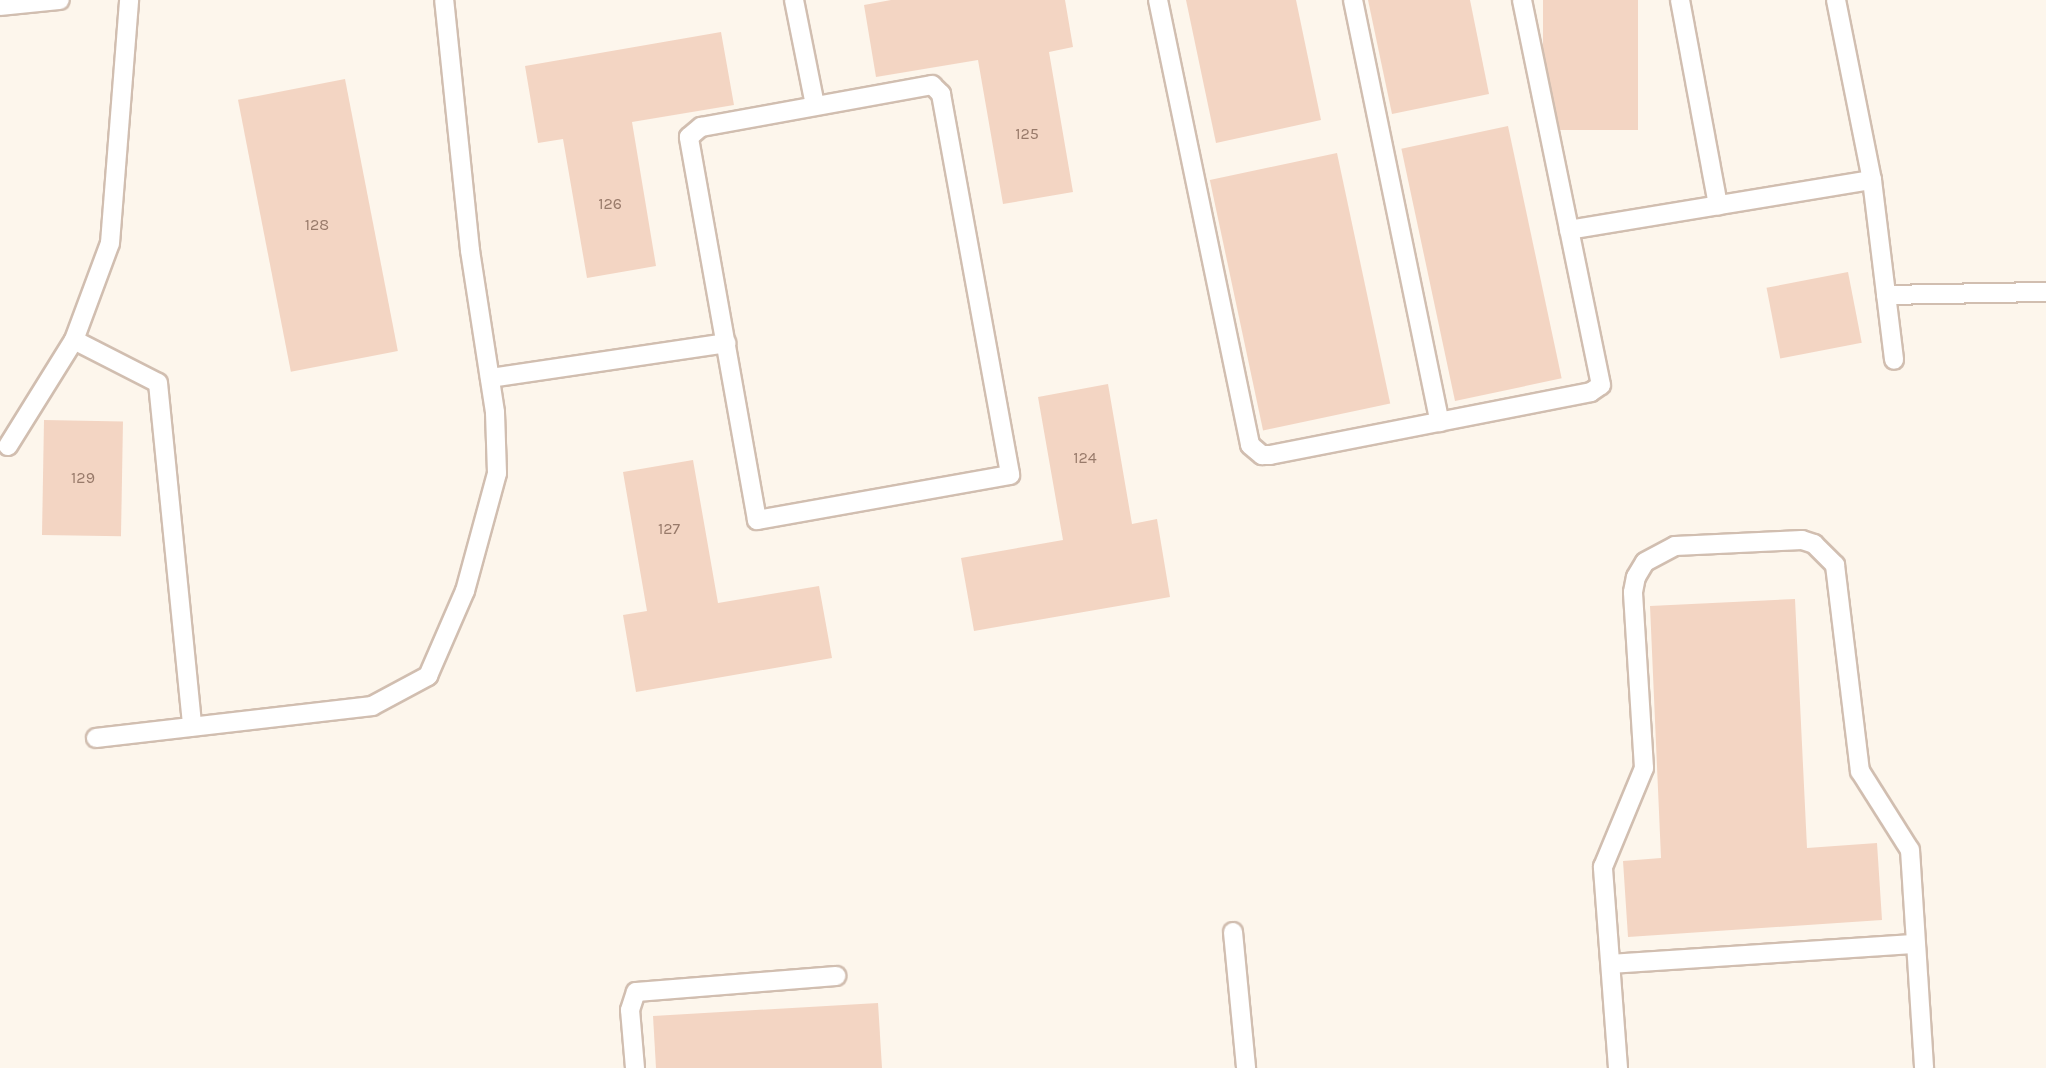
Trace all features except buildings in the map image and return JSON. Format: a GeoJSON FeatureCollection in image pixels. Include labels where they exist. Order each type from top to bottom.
{"type":"FeatureCollection","features":[{"type":"Feature","properties":{"kind":"lane"},"geometry":{"type":"LineString","coordinates":[[0,6],[60,0]]}},
{"type":"Feature","properties":{"kind":"lane"},"geometry":{"type":"LineString","coordinates":[[8,446],[74,340],[110,243],[130,0]]}},
{"type":"Feature","properties":{"kind":"lane"},"geometry":{"type":"LineString","coordinates":[[96,738],[372,706],[428,676],[465,592],[497,473],[490,378],[470,250],[444,0]]}},
{"type":"Feature","properties":{"kind":"lane"},"geometry":{"type":"LineString","coordinates":[[794,0],[816,105]]}},
{"type":"Feature","properties":{"kind":"lane"},"geometry":{"type":"LineString","coordinates":[[1158,0],[1250,445],[1262,455],[1598,390],[1600,377],[1522,0]]}},
{"type":"Feature","properties":{"kind":"lane"},"geometry":{"type":"LineString","coordinates":[[1353,0],[1440,422]]}},
{"type":"Feature","properties":{"kind":"lane"},"geometry":{"type":"LineString","coordinates":[[1680,0],[1718,206]]}},
{"type":"Feature","properties":{"kind":"lane"},"geometry":{"type":"LineString","coordinates":[[1836,0],[1872,180],[1894,360]]}},
{"type":"Feature","properties":{"kind":"lane"},"geometry":{"type":"LineString","coordinates":[[932,85],[941,94],[1010,475],[757,520],[726,343],[689,137],[701,127],[932,85]]}},
{"type":"Feature","properties":{"kind":"lane"},"geometry":{"type":"LineString","coordinates":[[1569,230],[1872,180]]}},
{"type":"Feature","properties":{"kind":"lane"},"geometry":{"type":"LineString","coordinates":[[1886,295],[2046,292]]}},
{"type":"Feature","properties":{"kind":"lane"},"geometry":{"type":"LineString","coordinates":[[74,340],[158,383],[191,726]]}},
{"type":"Feature","properties":{"kind":"lane"},"geometry":{"type":"LineString","coordinates":[[490,378],[726,343]]}},
{"type":"Feature","properties":{"kind":"lane"},"geometry":{"type":"LineString","coordinates":[[1618,1068],[1603,867],[1644,768],[1633,592],[1645,562],[1675,546],[1802,540],[1814,544],[1835,565],[1860,771],[1910,850],[1924,1068]]}},
{"type":"Feature","properties":{"kind":"lane"},"geometry":{"type":"LineString","coordinates":[[1233,932],[1246,1068]]}},
{"type":"Feature","properties":{"kind":"lane"},"geometry":{"type":"LineString","coordinates":[[1611,964],[1915,944]]}},
{"type":"Feature","properties":{"kind":"lane"},"geometry":{"type":"LineString","coordinates":[[635,1068],[630,1010],[636,992],[836,976]]}}]}
